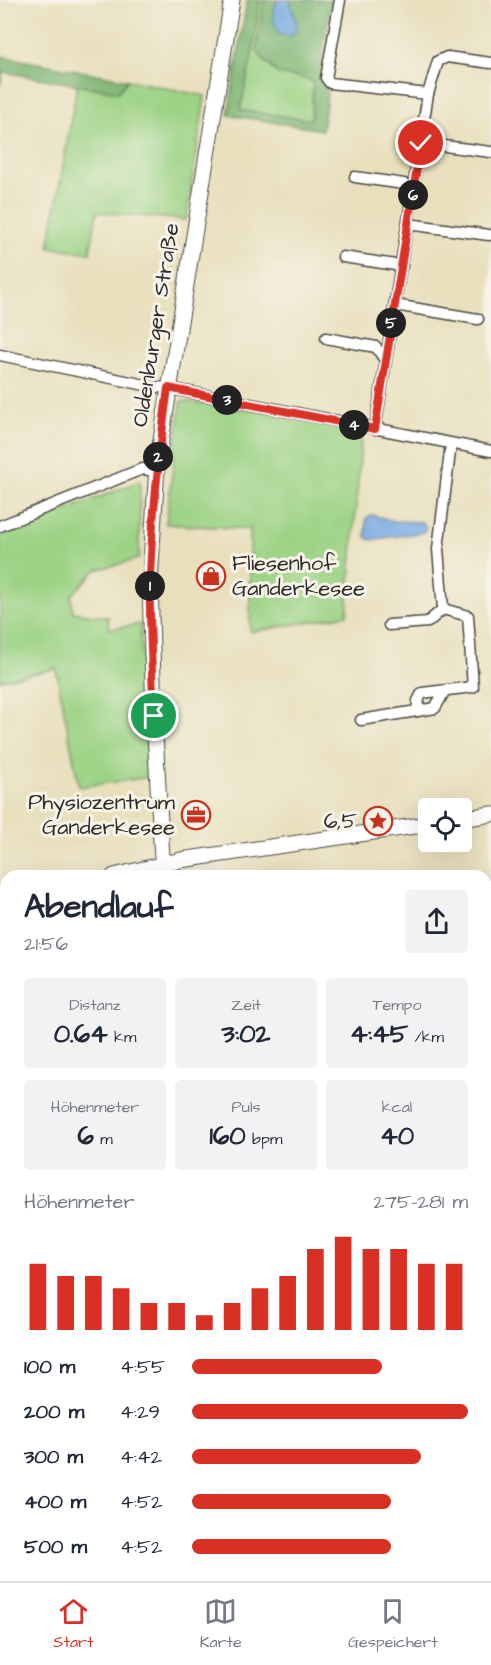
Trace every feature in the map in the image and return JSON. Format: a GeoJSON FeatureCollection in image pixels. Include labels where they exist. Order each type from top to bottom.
{"type":"FeatureCollection","features":[{"type":"Feature","properties":{"kind":"main road","name":"Oldenburger Straße"},"geometry":{"type":"LineString","coordinates":[[163,870],[154,716],[150,582],[157,471],[168,388],[232,0]]}},
{"type":"Feature","properties":{"kind":"main road"},"geometry":{"type":"LineString","coordinates":[[472,817],[491,814]]}},
{"type":"Feature","properties":{"kind":"main road"},"geometry":{"type":"LineString","coordinates":[[163,870],[418,826]]}},
{"type":"Feature","properties":{"kind":"street"},"geometry":{"type":"LineString","coordinates":[[340,0],[326,78],[330,83],[428,94]]}},
{"type":"Feature","properties":{"kind":"street"},"geometry":{"type":"LineString","coordinates":[[375,429],[428,94],[438,61],[447,57],[491,63]]}},
{"type":"Feature","properties":{"kind":"street"},"geometry":{"type":"LineString","coordinates":[[421,143],[491,152]]}},
{"type":"Feature","properties":{"kind":"street"},"geometry":{"type":"LineString","coordinates":[[355,177],[404,184],[416,175]]}},
{"type":"Feature","properties":{"kind":"street"},"geometry":{"type":"LineString","coordinates":[[404,184],[412,196]]}},
{"type":"Feature","properties":{"kind":"street"},"geometry":{"type":"LineString","coordinates":[[408,224],[489,235]]}},
{"type":"Feature","properties":{"kind":"street"},"geometry":{"type":"LineString","coordinates":[[344,257],[402,266]]}},
{"type":"Feature","properties":{"kind":"street"},"geometry":{"type":"LineString","coordinates":[[395,305],[478,319]]}},
{"type":"Feature","properties":{"kind":"street"},"geometry":{"type":"LineString","coordinates":[[326,338],[376,347],[386,360]]}},
{"type":"Feature","properties":{"kind":"street"},"geometry":{"type":"LineString","coordinates":[[376,347],[388,338]]}},
{"type":"Feature","properties":{"kind":"street"},"geometry":{"type":"LineString","coordinates":[[0,355],[491,451]]}},
{"type":"Feature","properties":{"kind":"street"},"geometry":{"type":"LineString","coordinates":[[442,609],[438,549],[452,444]]}},
{"type":"Feature","properties":{"kind":"street"},"geometry":{"type":"LineString","coordinates":[[0,526],[142,469],[157,471]]}},
{"type":"Feature","properties":{"kind":"street"},"geometry":{"type":"LineString","coordinates":[[389,625],[428,622],[442,609]]}},
{"type":"Feature","properties":{"kind":"street"},"geometry":{"type":"LineString","coordinates":[[417,711],[422,693],[473,687],[468,616],[442,609]]}},
{"type":"Feature","properties":{"kind":"street"},"geometry":{"type":"LineString","coordinates":[[361,720],[435,708],[444,692]]}},
{"type":"Feature","properties":{"kind":"green space"},"geometry":{"type":"Polygon","coordinates":[[[247,0],[260,0],[251,60],[240,110],[311,120],[312,81],[278,74],[256,51],[264,0],[278,0],[275,5],[297,26],[290,0],[331,0],[319,78],[321,85],[328,89],[322,130],[228,115],[247,0]]]}},
{"type":"Feature","properties":{"kind":"green space"},"geometry":{"type":"Polygon","coordinates":[[[264,0],[262,59],[278,74],[312,81],[311,120],[240,111],[260,1],[264,0]]]}},
{"type":"Feature","properties":{"kind":"green space"},"geometry":{"type":"Polygon","coordinates":[[[0,56],[128,80],[118,92],[3,72],[0,86],[0,56]]]}},
{"type":"Feature","properties":{"kind":"green space"},"geometry":{"type":"Polygon","coordinates":[[[128,80],[205,96],[186,220],[97,212],[90,253],[49,247],[77,85],[118,92],[128,80]]]}},
{"type":"Feature","properties":{"kind":"green space"},"geometry":{"type":"Polygon","coordinates":[[[181,401],[275,413],[362,432],[347,615],[250,632],[250,529],[166,524],[181,401]]]}},
{"type":"Feature","properties":{"kind":"green space"},"geometry":{"type":"Polygon","coordinates":[[[140,481],[139,559],[96,570],[71,596],[73,612],[108,617],[109,629],[140,624],[150,777],[79,787],[56,669],[0,680],[0,536],[140,481]]]}},
{"type":"Feature","properties":{"kind":"water"},"geometry":{"type":"Polygon","coordinates":[[[278,0],[290,0],[297,26],[291,36],[280,35],[273,18],[278,0]]]}},
{"type":"Feature","properties":{"kind":"water"},"geometry":{"type":"Polygon","coordinates":[[[372,515],[394,521],[422,522],[426,527],[424,532],[371,540],[366,537],[366,518],[372,515]]]}},
{"type":"Feature","properties":{"kind":"place","name":"Fliesenhof Ganderkesee"},"geometry":{"type":"Point","coordinates":[211,576]}},
{"type":"Feature","properties":{"kind":"place","name":"Physiozentrum Ganderkesee"},"geometry":{"type":"Point","coordinates":[196,815]}},
{"type":"Feature","properties":{"kind":"place","name":"6,5"},"geometry":{"type":"Point","coordinates":[378,821]}},
{"type":"Feature","properties":{"kind":"route"},"geometry":{"type":"LineString","coordinates":[[154,716],[150,582],[152,529],[157,465],[168,388],[375,429],[421,143]]}}]}
